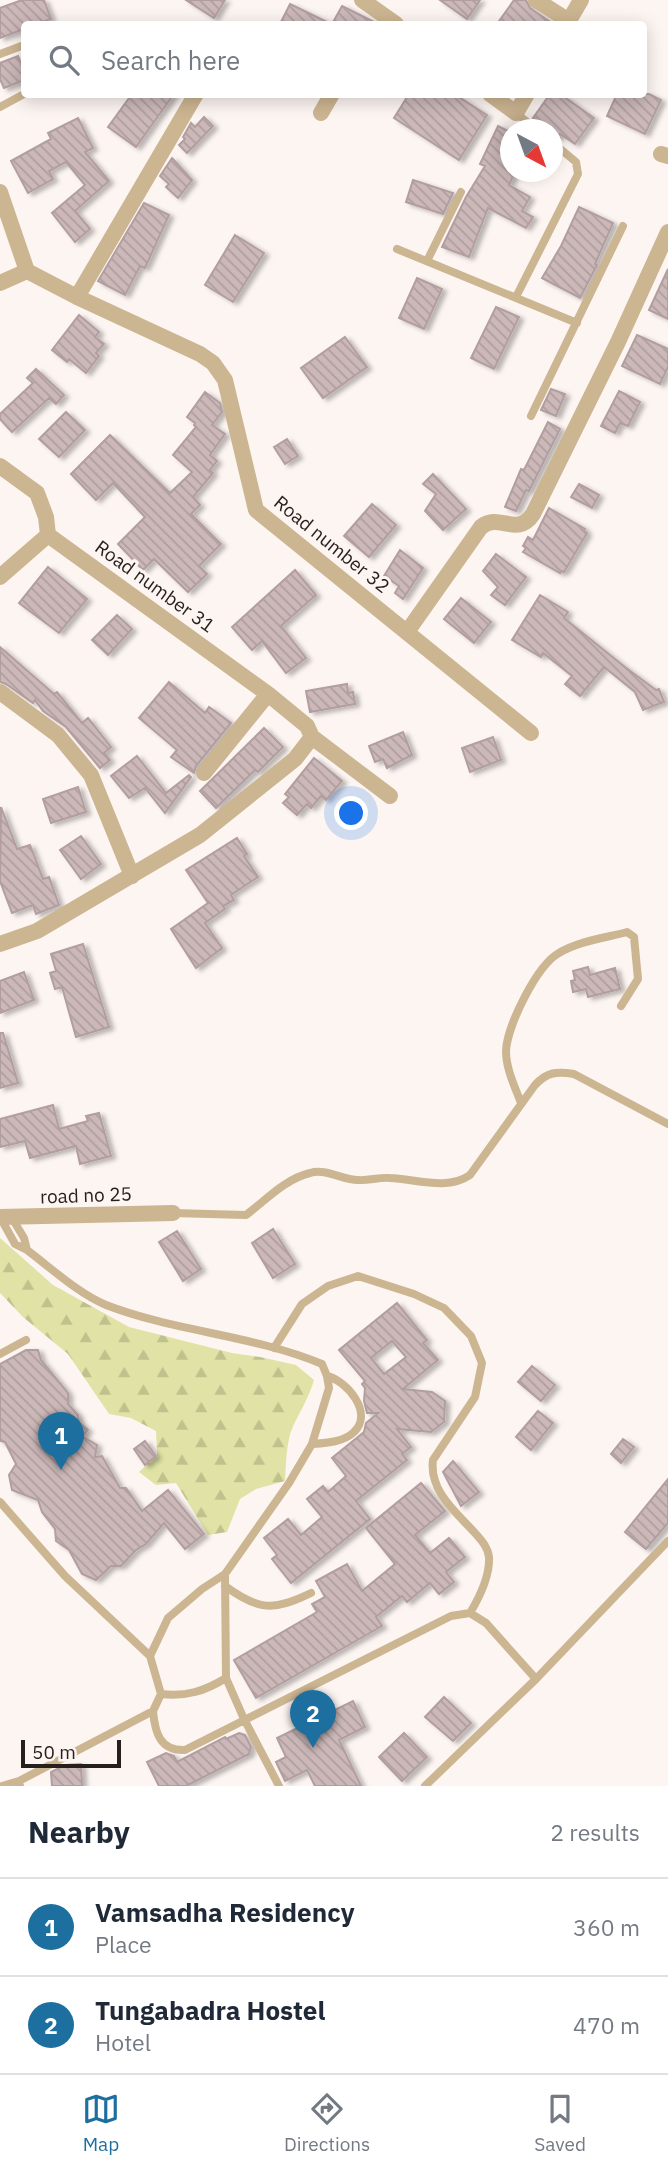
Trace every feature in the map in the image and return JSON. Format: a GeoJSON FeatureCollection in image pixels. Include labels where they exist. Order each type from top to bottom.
{"type":"FeatureCollection","features":[{"type":"Feature","properties":{"kind":"street"},"geometry":{"type":"LineString","coordinates":[[362,0],[377,19]]}},
{"type":"Feature","properties":{"kind":"street"},"geometry":{"type":"LineString","coordinates":[[536,0],[565,21]]}},
{"type":"Feature","properties":{"kind":"street"},"geometry":{"type":"LineString","coordinates":[[569,21],[581,0]]}},
{"type":"Feature","properties":{"kind":"street"},"geometry":{"type":"LineString","coordinates":[[77,297],[194,98]]}},
{"type":"Feature","properties":{"kind":"street"},"geometry":{"type":"LineString","coordinates":[[321,113],[330,98]]}},
{"type":"Feature","properties":{"kind":"street"},"geometry":{"type":"LineString","coordinates":[[496,98],[516,113],[525,98]]}},
{"type":"Feature","properties":{"kind":"street"},"geometry":{"type":"LineString","coordinates":[[0,192],[27,271],[0,283]]}},
{"type":"Feature","properties":{"kind":"street"},"geometry":{"type":"LineString","coordinates":[[407,632],[481,527],[491,522],[520,525],[528,521],[533,514],[618,342],[668,232]]}},
{"type":"Feature","properties":{"kind":"street","name":"Road number 32"},"geometry":{"type":"LineString","coordinates":[[27,271],[200,354],[213,363],[225,380],[256,510],[531,733]]}},
{"type":"Feature","properties":{"kind":"street"},"geometry":{"type":"LineString","coordinates":[[0,466],[37,493],[46,517],[48,535],[0,577]]}},
{"type":"Feature","properties":{"kind":"street","name":"Road number 31"},"geometry":{"type":"LineString","coordinates":[[48,535],[268,694],[310,732],[390,796]]}},
{"type":"Feature","properties":{"kind":"street"},"geometry":{"type":"LineString","coordinates":[[0,692],[58,735],[91,775],[132,876]]}},
{"type":"Feature","properties":{"kind":"street"},"geometry":{"type":"LineString","coordinates":[[204,773],[268,694]]}},
{"type":"Feature","properties":{"kind":"street"},"geometry":{"type":"LineString","coordinates":[[0,944],[37,931],[200,835],[295,760],[310,732]]}},
{"type":"Feature","properties":{"kind":"street","name":"road no 25"},"geometry":{"type":"LineString","coordinates":[[4,1218],[173,1213]]}},
{"type":"Feature","properties":{"kind":"lane"},"geometry":{"type":"LineString","coordinates":[[0,54],[21,46]]}},
{"type":"Feature","properties":{"kind":"lane"},"geometry":{"type":"LineString","coordinates":[[0,107],[21,96]]}},
{"type":"Feature","properties":{"kind":"lane"},"geometry":{"type":"LineString","coordinates":[[516,113],[523,119]]}},
{"type":"Feature","properties":{"kind":"lane"},"geometry":{"type":"LineString","coordinates":[[516,297],[578,174],[576,162],[563,151]]}},
{"type":"Feature","properties":{"kind":"lane"},"geometry":{"type":"LineString","coordinates":[[427,261],[461,192]]}},
{"type":"Feature","properties":{"kind":"lane"},"geometry":{"type":"LineString","coordinates":[[531,416],[623,226]]}},
{"type":"Feature","properties":{"kind":"lane"},"geometry":{"type":"LineString","coordinates":[[397,249],[577,323]]}},
{"type":"Feature","properties":{"kind":"lane"},"geometry":{"type":"LineString","coordinates":[[521,1103],[508,1065],[507,1039],[532,981],[555,954],[570,947],[627,932],[634,937],[638,979],[621,1006]]}},
{"type":"Feature","properties":{"kind":"lane"},"geometry":{"type":"LineString","coordinates":[[173,1213],[246,1214],[279,1187],[311,1172],[343,1176],[355,1181],[391,1178],[450,1183],[462,1180],[470,1174],[543,1076],[557,1071],[574,1074],[668,1125]]}},
{"type":"Feature","properties":{"kind":"lane"},"geometry":{"type":"LineString","coordinates":[[4,1218],[15,1244],[104,1304],[174,1325],[274,1348],[322,1364],[327,1376],[329,1388],[312,1444],[289,1483],[225,1574],[202,1589],[168,1618],[150,1656]]}},
{"type":"Feature","properties":{"kind":"lane"},"geometry":{"type":"LineString","coordinates":[[274,1348],[302,1304],[328,1286],[358,1276],[414,1294],[444,1308],[471,1336],[482,1363],[475,1397],[433,1460],[432,1473],[441,1494],[485,1545],[489,1557],[478,1600],[470,1614]]}},
{"type":"Feature","properties":{"kind":"lane"},"geometry":{"type":"LineString","coordinates":[[0,1354],[26,1340]]}},
{"type":"Feature","properties":{"kind":"lane"},"geometry":{"type":"LineString","coordinates":[[312,1444],[346,1438],[354,1433],[360,1420],[355,1396],[336,1378],[327,1376]]}},
{"type":"Feature","properties":{"kind":"lane"},"geometry":{"type":"LineString","coordinates":[[0,1502],[65,1576],[150,1656],[161,1694],[153,1711],[157,1737],[161,1743],[176,1750],[185,1750],[452,1616],[470,1614],[486,1623],[536,1679]]}},
{"type":"Feature","properties":{"kind":"lane"},"geometry":{"type":"LineString","coordinates":[[425,1786],[536,1679],[668,1541]]}},
{"type":"Feature","properties":{"kind":"lane"},"geometry":{"type":"LineString","coordinates":[[225,1574],[226,1678],[279,1786]]}},
{"type":"Feature","properties":{"kind":"lane"},"geometry":{"type":"LineString","coordinates":[[225,1586],[257,1605],[289,1604],[311,1593]]}},
{"type":"Feature","properties":{"kind":"lane"},"geometry":{"type":"LineString","coordinates":[[161,1694],[178,1696],[196,1692],[211,1688],[226,1678]]}},
{"type":"Feature","properties":{"kind":"lane"},"geometry":{"type":"LineString","coordinates":[[2,1786],[20,1784],[153,1711]]}},
{"type":"Feature","properties":{"kind":"green space"},"geometry":{"type":"Polygon","coordinates":[[[0,1238],[53,1285],[129,1327],[232,1353],[296,1365],[314,1380],[291,1432],[285,1481],[256,1489],[240,1499],[227,1532],[208,1535],[176,1483],[156,1485],[139,1472],[157,1455],[156,1431],[131,1418],[109,1414],[68,1354],[23,1317],[0,1293],[0,1238]]]}},
{"type":"Feature","properties":{"kind":"building"},"geometry":{"type":"Polygon","coordinates":[[[22,0],[44,0],[51,19],[21,21],[21,30],[0,38],[0,8],[22,0]]]}},
{"type":"Feature","properties":{"kind":"building"},"geometry":{"type":"Polygon","coordinates":[[[186,0],[225,0],[214,18],[186,0]]]}},
{"type":"Feature","properties":{"kind":"building"},"geometry":{"type":"Polygon","coordinates":[[[440,0],[480,0],[467,19],[440,0]]]}},
{"type":"Feature","properties":{"kind":"building"},"geometry":{"type":"Polygon","coordinates":[[[514,0],[526,0],[530,8],[549,21],[499,21],[514,0]]]}},
{"type":"Feature","properties":{"kind":"building"},"geometry":{"type":"Polygon","coordinates":[[[290,4],[325,21],[282,21],[290,4]]]}},
{"type":"Feature","properties":{"kind":"building"},"geometry":{"type":"Polygon","coordinates":[[[342,6],[372,21],[334,21],[342,6]]]}},
{"type":"Feature","properties":{"kind":"building"},"geometry":{"type":"Polygon","coordinates":[[[18,56],[21,81],[4,88],[0,79],[0,63],[18,56]]]}},
{"type":"Feature","properties":{"kind":"building"},"geometry":{"type":"Polygon","coordinates":[[[649,94],[661,100],[645,134],[607,116],[615,98],[647,98],[649,94]]]}},
{"type":"Feature","properties":{"kind":"building"},"geometry":{"type":"Polygon","coordinates":[[[129,98],[171,98],[136,147],[108,127],[129,98]]]}},
{"type":"Feature","properties":{"kind":"building"},"geometry":{"type":"Polygon","coordinates":[[[406,98],[460,98],[487,115],[459,160],[394,118],[406,98]]]}},
{"type":"Feature","properties":{"kind":"building"},"geometry":{"type":"Polygon","coordinates":[[[547,98],[566,98],[594,118],[575,144],[563,136],[563,119],[535,119],[547,98]]]}},
{"type":"Feature","properties":{"kind":"building"},"geometry":{"type":"Polygon","coordinates":[[[204,117],[213,126],[187,153],[179,145],[185,139],[183,137],[191,123],[195,127],[204,117]]]}},
{"type":"Feature","properties":{"kind":"building"},"geometry":{"type":"Polygon","coordinates":[[[78,118],[93,148],[85,152],[109,181],[75,211],[90,229],[75,242],[52,213],[85,185],[66,162],[49,171],[53,179],[28,193],[11,161],[51,139],[48,133],[78,118]]]}},
{"type":"Feature","properties":{"kind":"building"},"geometry":{"type":"Polygon","coordinates":[[[498,126],[500,127],[500,182],[510,182],[509,185],[530,197],[522,211],[533,217],[526,228],[488,208],[469,257],[442,247],[466,197],[485,166],[480,164],[498,126]]]}},
{"type":"Feature","properties":{"kind":"building"},"geometry":{"type":"Polygon","coordinates":[[[172,158],[192,180],[178,198],[166,187],[169,184],[160,176],[172,158]]]}},
{"type":"Feature","properties":{"kind":"building"},"geometry":{"type":"Polygon","coordinates":[[[413,180],[453,193],[443,214],[406,202],[413,180]]]}},
{"type":"Feature","properties":{"kind":"building"},"geometry":{"type":"Polygon","coordinates":[[[144,203],[169,215],[145,268],[140,266],[125,295],[98,281],[144,203]]]}},
{"type":"Feature","properties":{"kind":"building"},"geometry":{"type":"Polygon","coordinates":[[[579,207],[613,223],[595,264],[597,265],[580,298],[542,278],[579,207]]]}},
{"type":"Feature","properties":{"kind":"building"},"geometry":{"type":"Polygon","coordinates":[[[235,235],[264,253],[233,302],[205,285],[235,235]]]}},
{"type":"Feature","properties":{"kind":"building"},"geometry":{"type":"Polygon","coordinates":[[[668,269],[668,319],[649,310],[668,269]]]}},
{"type":"Feature","properties":{"kind":"building"},"geometry":{"type":"Polygon","coordinates":[[[417,278],[442,289],[424,329],[399,318],[417,278]]]}},
{"type":"Feature","properties":{"kind":"building"},"geometry":{"type":"Polygon","coordinates":[[[496,307],[519,317],[494,369],[471,358],[496,307]]]}},
{"type":"Feature","properties":{"kind":"building"},"geometry":{"type":"Polygon","coordinates":[[[79,315],[99,332],[95,337],[104,344],[86,373],[52,350],[79,315]]]}},
{"type":"Feature","properties":{"kind":"building"},"geometry":{"type":"Polygon","coordinates":[[[637,335],[668,349],[668,367],[660,384],[622,366],[637,335]]]}},
{"type":"Feature","properties":{"kind":"building"},"geometry":{"type":"Polygon","coordinates":[[[345,337],[367,367],[323,398],[301,368],[345,337]]]}},
{"type":"Feature","properties":{"kind":"building"},"geometry":{"type":"Polygon","coordinates":[[[36,369],[64,395],[56,404],[49,398],[12,432],[0,419],[0,414],[33,383],[27,378],[36,369]]]}},
{"type":"Feature","properties":{"kind":"building"},"geometry":{"type":"Polygon","coordinates":[[[551,389],[565,394],[556,416],[541,410],[551,389]]]}},
{"type":"Feature","properties":{"kind":"building"},"geometry":{"type":"Polygon","coordinates":[[[619,391],[640,402],[628,426],[620,423],[615,433],[601,426],[619,391]]]}},
{"type":"Feature","properties":{"kind":"building"},"geometry":{"type":"Polygon","coordinates":[[[205,392],[220,403],[222,412],[212,425],[225,434],[210,455],[217,461],[210,470],[213,473],[193,497],[200,505],[191,514],[221,544],[199,566],[207,574],[188,592],[154,559],[143,570],[118,544],[145,517],[113,483],[96,500],[71,474],[110,435],[170,493],[192,472],[173,455],[196,427],[187,417],[205,392]]]}},
{"type":"Feature","properties":{"kind":"building"},"geometry":{"type":"Polygon","coordinates":[[[66,412],[85,430],[59,457],[39,439],[66,412]]]}},
{"type":"Feature","properties":{"kind":"building"},"geometry":{"type":"Polygon","coordinates":[[[548,422],[560,429],[529,491],[526,490],[516,511],[505,507],[521,469],[524,470],[548,422]]]}},
{"type":"Feature","properties":{"kind":"building"},"geometry":{"type":"Polygon","coordinates":[[[287,439],[298,456],[285,464],[274,447],[287,439]]]}},
{"type":"Feature","properties":{"kind":"building"},"geometry":{"type":"Polygon","coordinates":[[[433,474],[466,509],[443,530],[425,511],[436,494],[423,484],[433,474]]]}},
{"type":"Feature","properties":{"kind":"building"},"geometry":{"type":"Polygon","coordinates":[[[579,484],[599,495],[592,508],[571,497],[579,484]]]}},
{"type":"Feature","properties":{"kind":"building"},"geometry":{"type":"Polygon","coordinates":[[[372,504],[396,525],[369,557],[344,536],[372,504]]]}},
{"type":"Feature","properties":{"kind":"building"},"geometry":{"type":"Polygon","coordinates":[[[549,508],[585,529],[587,533],[564,572],[560,573],[523,552],[528,537],[533,540],[549,508]]]}},
{"type":"Feature","properties":{"kind":"building"},"geometry":{"type":"Polygon","coordinates":[[[400,550],[423,568],[403,599],[395,593],[399,586],[384,576],[400,550]]]}},
{"type":"Feature","properties":{"kind":"building"},"geometry":{"type":"Polygon","coordinates":[[[496,554],[526,577],[505,605],[491,595],[498,587],[483,571],[496,554]]]}},
{"type":"Feature","properties":{"kind":"building"},"geometry":{"type":"Polygon","coordinates":[[[48,567],[87,599],[59,633],[19,603],[48,567]]]}},
{"type":"Feature","properties":{"kind":"building"},"geometry":{"type":"Polygon","coordinates":[[[295,570],[316,595],[281,626],[306,658],[286,673],[262,641],[252,650],[232,627],[295,570]]]}},
{"type":"Feature","properties":{"kind":"building"},"geometry":{"type":"Polygon","coordinates":[[[540,595],[568,612],[564,618],[625,667],[656,690],[659,689],[664,702],[643,710],[635,692],[604,667],[580,696],[565,684],[572,676],[543,653],[541,657],[512,640],[540,595]]]}},
{"type":"Feature","properties":{"kind":"building"},"geometry":{"type":"Polygon","coordinates":[[[461,598],[491,622],[474,643],[444,619],[461,598]]]}},
{"type":"Feature","properties":{"kind":"building"},"geometry":{"type":"Polygon","coordinates":[[[117,615],[132,629],[108,655],[92,640],[117,615]]]}},
{"type":"Feature","properties":{"kind":"building"},"geometry":{"type":"Polygon","coordinates":[[[0,647],[54,694],[57,692],[82,723],[88,718],[111,747],[104,753],[110,760],[100,768],[66,727],[43,711],[35,700],[33,703],[0,682],[0,647]]]}},
{"type":"Feature","properties":{"kind":"building"},"geometry":{"type":"Polygon","coordinates":[[[169,682],[205,713],[209,707],[231,723],[196,766],[194,773],[171,757],[177,750],[139,718],[169,682]]]}},
{"type":"Feature","properties":{"kind":"building"},"geometry":{"type":"Polygon","coordinates":[[[347,684],[348,693],[353,692],[355,704],[310,712],[306,691],[347,684]]]}},
{"type":"Feature","properties":{"kind":"building"},"geometry":{"type":"Polygon","coordinates":[[[264,728],[283,747],[216,808],[200,791],[264,728]]]}},
{"type":"Feature","properties":{"kind":"building"},"geometry":{"type":"Polygon","coordinates":[[[403,732],[412,755],[387,768],[383,759],[375,762],[369,746],[403,732]]]}},
{"type":"Feature","properties":{"kind":"building"},"geometry":{"type":"Polygon","coordinates":[[[493,737],[501,760],[470,772],[462,748],[493,737]]]}},
{"type":"Feature","properties":{"kind":"building"},"geometry":{"type":"Polygon","coordinates":[[[137,756],[166,793],[189,775],[191,777],[165,813],[145,788],[129,798],[111,776],[137,756]]]}},
{"type":"Feature","properties":{"kind":"building"},"geometry":{"type":"Polygon","coordinates":[[[314,758],[342,781],[326,800],[321,796],[311,808],[307,804],[297,815],[283,803],[289,797],[285,794],[314,758]]]}},
{"type":"Feature","properties":{"kind":"building"},"geometry":{"type":"Polygon","coordinates":[[[78,787],[86,812],[51,823],[43,799],[78,787]]]}},
{"type":"Feature","properties":{"kind":"building"},"geometry":{"type":"Polygon","coordinates":[[[1,807],[17,849],[30,845],[43,879],[49,877],[59,905],[36,914],[33,905],[12,913],[0,881],[1,807]]]}},
{"type":"Feature","properties":{"kind":"building"},"geometry":{"type":"Polygon","coordinates":[[[81,836],[101,864],[81,879],[60,850],[81,836]]]}},
{"type":"Feature","properties":{"kind":"building"},"geometry":{"type":"Polygon","coordinates":[[[237,838],[247,854],[244,856],[258,877],[231,895],[234,900],[223,906],[225,909],[205,923],[222,948],[196,968],[171,929],[208,903],[186,870],[237,838]]]}},
{"type":"Feature","properties":{"kind":"building"},"geometry":{"type":"Polygon","coordinates":[[[83,944],[109,1027],[76,1037],[62,987],[55,989],[50,973],[56,971],[51,954],[83,944]]]}},
{"type":"Feature","properties":{"kind":"building"},"geometry":{"type":"Polygon","coordinates":[[[588,967],[590,975],[615,968],[620,989],[588,997],[586,989],[573,992],[573,971],[588,967]]]}},
{"type":"Feature","properties":{"kind":"building"},"geometry":{"type":"Polygon","coordinates":[[[24,972],[34,1000],[0,1013],[0,981],[24,972]]]}},
{"type":"Feature","properties":{"kind":"building"},"geometry":{"type":"Polygon","coordinates":[[[0,1033],[3,1033],[18,1083],[0,1088],[0,1033]]]}},
{"type":"Feature","properties":{"kind":"building"},"geometry":{"type":"Polygon","coordinates":[[[53,1105],[59,1129],[88,1121],[86,1116],[99,1113],[111,1156],[80,1164],[76,1146],[30,1158],[25,1141],[0,1147],[0,1119],[53,1105]]]}},
{"type":"Feature","properties":{"kind":"building"},"geometry":{"type":"Polygon","coordinates":[[[273,1229],[295,1264],[273,1278],[252,1243],[273,1229]]]}},
{"type":"Feature","properties":{"kind":"building"},"geometry":{"type":"Polygon","coordinates":[[[177,1231],[201,1269],[183,1281],[159,1242],[177,1231]]]}},
{"type":"Feature","properties":{"kind":"building"},"geometry":{"type":"Polygon","coordinates":[[[397,1303],[427,1340],[423,1343],[438,1360],[403,1389],[432,1392],[445,1401],[444,1422],[431,1432],[397,1429],[411,1447],[402,1454],[407,1460],[356,1501],[370,1519],[291,1583],[272,1559],[277,1555],[264,1538],[288,1519],[301,1535],[322,1517],[307,1499],[323,1486],[328,1492],[346,1476],[332,1458],[364,1432],[366,1423],[378,1413],[367,1413],[365,1388],[362,1384],[365,1381],[339,1350],[397,1303]],[[392,1341],[371,1358],[384,1374],[406,1357],[392,1341]]]}},
{"type":"Feature","properties":{"kind":"building"},"geometry":{"type":"Polygon","coordinates":[[[26,1350],[38,1350],[41,1360],[68,1393],[68,1404],[78,1415],[79,1422],[88,1430],[82,1436],[97,1445],[95,1457],[102,1456],[120,1488],[126,1488],[142,1511],[168,1490],[204,1534],[185,1549],[164,1523],[146,1544],[136,1550],[121,1566],[111,1566],[96,1580],[82,1574],[69,1550],[56,1541],[55,1529],[42,1512],[38,1500],[12,1490],[9,1475],[16,1464],[5,1442],[0,1441],[0,1364],[26,1350]]]}},
{"type":"Feature","properties":{"kind":"building"},"geometry":{"type":"Polygon","coordinates":[[[532,1366],[555,1385],[541,1401],[518,1382],[532,1366]]]}},
{"type":"Feature","properties":{"kind":"building"},"geometry":{"type":"Polygon","coordinates":[[[538,1411],[553,1423],[531,1450],[516,1437],[538,1411]]]}},
{"type":"Feature","properties":{"kind":"building"},"geometry":{"type":"Polygon","coordinates":[[[623,1439],[634,1447],[621,1463],[611,1454],[623,1439]]]}},
{"type":"Feature","properties":{"kind":"building"},"geometry":{"type":"Polygon","coordinates":[[[145,1441],[156,1456],[145,1465],[134,1449],[145,1441]]]}},
{"type":"Feature","properties":{"kind":"building"},"geometry":{"type":"Polygon","coordinates":[[[453,1461],[479,1492],[461,1506],[443,1472],[453,1461]]]}},
{"type":"Feature","properties":{"kind":"building"},"geometry":{"type":"Polygon","coordinates":[[[668,1479],[668,1523],[646,1549],[625,1532],[668,1479]]]}},
{"type":"Feature","properties":{"kind":"building"},"geometry":{"type":"Polygon","coordinates":[[[421,1483],[445,1511],[415,1535],[430,1553],[449,1538],[465,1557],[446,1572],[454,1582],[439,1594],[430,1583],[407,1602],[402,1596],[376,1617],[382,1626],[256,1698],[234,1660],[317,1612],[312,1604],[325,1597],[316,1581],[347,1564],[362,1591],[395,1564],[366,1528],[421,1483]]]}},
{"type":"Feature","properties":{"kind":"building"},"geometry":{"type":"Polygon","coordinates":[[[444,1697],[471,1723],[453,1741],[425,1717],[444,1697]]]}},
{"type":"Feature","properties":{"kind":"building"},"geometry":{"type":"Polygon","coordinates":[[[353,1701],[365,1727],[339,1740],[361,1786],[315,1786],[307,1770],[285,1781],[276,1762],[286,1757],[277,1738],[353,1701]]]}},
{"type":"Feature","properties":{"kind":"building"},"geometry":{"type":"Polygon","coordinates":[[[239,1733],[245,1735],[251,1747],[249,1754],[186,1786],[159,1786],[147,1762],[166,1753],[174,1756],[177,1762],[225,1737],[226,1739],[239,1733]]]}},
{"type":"Feature","properties":{"kind":"building"},"geometry":{"type":"Polygon","coordinates":[[[404,1733],[427,1757],[402,1781],[379,1757],[404,1733]]]}},
{"type":"Feature","properties":{"kind":"building"},"geometry":{"type":"Polygon","coordinates":[[[81,1764],[82,1786],[52,1786],[51,1772],[65,1765],[81,1764]]]}},
{"type":"Feature","properties":{"kind":"place","name":"Vamsadha Residency"},"geometry":{"type":"Point","coordinates":[61,1470]}},
{"type":"Feature","properties":{"kind":"place","name":"Tungabadra Hostel"},"geometry":{"type":"Point","coordinates":[313,1748]}}]}
